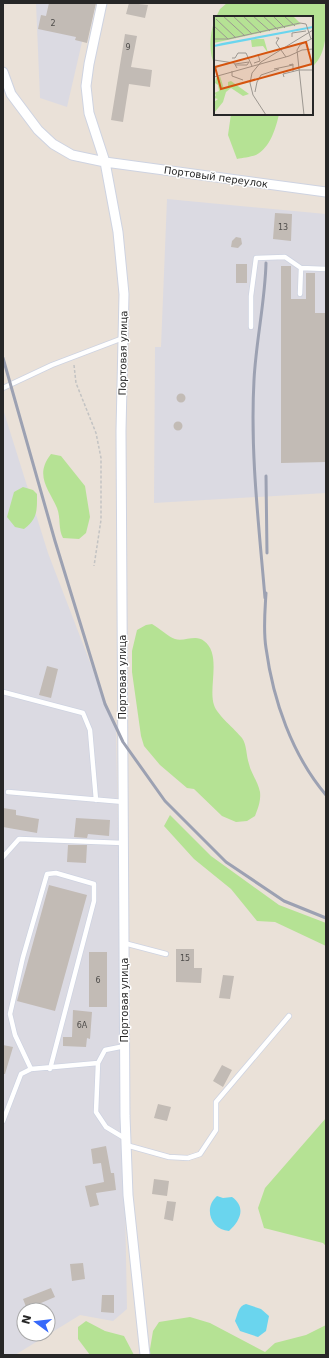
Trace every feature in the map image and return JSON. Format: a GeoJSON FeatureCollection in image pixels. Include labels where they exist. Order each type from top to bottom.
{"type":"FeatureCollection","features":[{"type":"Feature","properties":{"kind":"street","name":"Портовая улица"},"geometry":{"type":"LineString","coordinates":[[102,3],[88,64],[86,86],[89,113],[105,162],[119,240],[124,294],[121,431],[124,802],[122,843],[126,1142],[128,1195],[145,1355]]}},
{"type":"Feature","properties":{"kind":"street","name":"Портовый переулок"},"geometry":{"type":"LineString","coordinates":[[3,72],[11,94],[38,130],[53,144],[72,155],[105,162],[326,192]]}},
{"type":"Feature","properties":{"kind":"lane"},"geometry":{"type":"LineString","coordinates":[[251,327],[251,296],[256,258],[285,258],[301,268],[326,269]]}},
{"type":"Feature","properties":{"kind":"lane"},"geometry":{"type":"LineString","coordinates":[[300,294],[301,268]]}},
{"type":"Feature","properties":{"kind":"lane"},"geometry":{"type":"LineString","coordinates":[[3,388],[74,357],[123,338]]}},
{"type":"Feature","properties":{"kind":"lane"},"geometry":{"type":"LineString","coordinates":[[3,692],[83,713],[90,730],[96,800]]}},
{"type":"Feature","properties":{"kind":"lane"},"geometry":{"type":"LineString","coordinates":[[8,792],[124,802]]}},
{"type":"Feature","properties":{"kind":"lane"},"geometry":{"type":"LineString","coordinates":[[3,857],[19,839],[122,843]]}},
{"type":"Feature","properties":{"kind":"lane"},"geometry":{"type":"LineString","coordinates":[[31,1070],[15,1035],[10,1014],[23,957],[47,874],[56,873],[94,884],[94,901],[50,1069]]}},
{"type":"Feature","properties":{"kind":"lane"},"geometry":{"type":"LineString","coordinates":[[124,943],[166,954]]}},
{"type":"Feature","properties":{"kind":"lane"},"geometry":{"type":"LineString","coordinates":[[125,1046],[105,1050],[98,1063],[96,1112],[106,1127],[126,1142],[169,1157],[188,1158],[200,1154],[216,1130],[216,1102],[289,1016]]}},
{"type":"Feature","properties":{"kind":"lane"},"geometry":{"type":"LineString","coordinates":[[3,1121],[21,1074],[31,1070],[98,1063]]}},
{"type":"Feature","properties":{"kind":"path"},"geometry":{"type":"LineString","coordinates":[[74,357],[76,384],[96,433],[101,458],[101,520],[94,566]]}},
{"type":"Feature","properties":{"kind":"shaded area"},"geometry":{"type":"Polygon","coordinates":[[[36,3],[91,3],[67,107],[40,98],[36,3]]]}},
{"type":"Feature","properties":{"kind":"shaded area"},"geometry":{"type":"Polygon","coordinates":[[[167,199],[326,214],[326,493],[154,503],[155,347],[161,347],[167,199]]]}},
{"type":"Feature","properties":{"kind":"shaded area"},"geometry":{"type":"Polygon","coordinates":[[[3,409],[48,553],[116,730],[127,1309],[113,1321],[80,1315],[56,1330],[56,1302],[16,1302],[16,1342],[36,1342],[15,1355],[3,1355],[3,409]]]}},
{"type":"Feature","properties":{"kind":"green space"},"geometry":{"type":"Polygon","coordinates":[[[227,3],[326,3],[326,29],[324,46],[321,54],[313,66],[313,16],[216,16],[220,9],[227,3]]]}},
{"type":"Feature","properties":{"kind":"green space"},"geometry":{"type":"Polygon","coordinates":[[[214,23],[214,62],[211,55],[210,42],[214,23]]]}},
{"type":"Feature","properties":{"kind":"green space"},"geometry":{"type":"Polygon","coordinates":[[[231,115],[279,115],[269,143],[261,152],[254,156],[237,159],[228,135],[231,115]]]}},
{"type":"Feature","properties":{"kind":"green space"},"geometry":{"type":"Polygon","coordinates":[[[51,454],[61,456],[85,486],[90,517],[86,533],[79,539],[63,538],[61,535],[57,508],[43,476],[46,462],[51,454]]]}},
{"type":"Feature","properties":{"kind":"green space"},"geometry":{"type":"Polygon","coordinates":[[[23,487],[33,490],[37,494],[36,513],[29,525],[24,529],[15,527],[7,517],[14,492],[23,487]]]}},
{"type":"Feature","properties":{"kind":"green space"},"geometry":{"type":"Polygon","coordinates":[[[152,624],[175,639],[182,640],[197,638],[204,641],[209,647],[212,654],[214,672],[212,690],[214,705],[226,722],[244,741],[248,761],[260,792],[260,801],[255,816],[247,821],[236,822],[222,816],[194,789],[187,788],[160,765],[144,746],[141,736],[132,672],[132,651],[137,630],[146,625],[152,624]]]}},
{"type":"Feature","properties":{"kind":"green space"},"geometry":{"type":"Polygon","coordinates":[[[170,815],[211,856],[279,905],[326,923],[326,946],[275,922],[257,921],[231,889],[194,859],[164,826],[170,815]]]}},
{"type":"Feature","properties":{"kind":"green space"},"geometry":{"type":"Polygon","coordinates":[[[326,1118],[326,1246],[323,1243],[264,1228],[258,1208],[265,1188],[326,1118]]]}},
{"type":"Feature","properties":{"kind":"green space"},"geometry":{"type":"Polygon","coordinates":[[[190,1317],[210,1323],[265,1352],[275,1343],[306,1335],[326,1325],[326,1355],[149,1355],[153,1331],[159,1322],[190,1317]]]}},
{"type":"Feature","properties":{"kind":"green space"},"geometry":{"type":"Polygon","coordinates":[[[86,1321],[105,1331],[124,1336],[134,1355],[90,1355],[78,1339],[78,1327],[86,1321]]]}},
{"type":"Feature","properties":{"kind":"water"},"geometry":{"type":"Polygon","coordinates":[[[217,1196],[223,1198],[232,1197],[239,1205],[239,1218],[229,1231],[218,1227],[211,1218],[210,1206],[217,1196]]]}},
{"type":"Feature","properties":{"kind":"water"},"geometry":{"type":"Polygon","coordinates":[[[246,1304],[261,1309],[269,1316],[266,1331],[258,1337],[240,1331],[235,1321],[240,1308],[246,1304]]]}},
{"type":"Feature","properties":{"kind":"building"},"geometry":{"type":"Polygon","coordinates":[[[49,3],[96,3],[87,43],[75,40],[76,37],[38,29],[41,15],[46,16],[49,3]]]}},
{"type":"Feature","properties":{"kind":"building"},"geometry":{"type":"Polygon","coordinates":[[[129,3],[148,5],[145,18],[126,14],[129,3]]]}},
{"type":"Feature","properties":{"kind":"building"},"geometry":{"type":"Polygon","coordinates":[[[125,34],[137,36],[131,67],[152,70],[150,87],[129,84],[123,122],[111,120],[125,34]]]}},
{"type":"Feature","properties":{"kind":"building"},"geometry":{"type":"Polygon","coordinates":[[[275,213],[292,214],[291,241],[273,239],[275,213]]]}},
{"type":"Feature","properties":{"kind":"building"},"geometry":{"type":"Polygon","coordinates":[[[236,237],[241,238],[242,244],[238,248],[231,247],[232,241],[236,237]]]}},
{"type":"Feature","properties":{"kind":"building"},"geometry":{"type":"Polygon","coordinates":[[[236,264],[247,264],[247,283],[236,283],[236,264]]]}},
{"type":"Feature","properties":{"kind":"building"},"geometry":{"type":"Polygon","coordinates":[[[281,266],[291,266],[291,299],[306,299],[306,273],[315,273],[315,313],[326,313],[326,462],[281,463],[281,266]]]}},
{"type":"Feature","properties":{"kind":"building"},"geometry":{"type":"Polygon","coordinates":[[[179,394],[183,394],[185,398],[183,402],[179,402],[177,400],[177,396],[179,394]]]}},
{"type":"Feature","properties":{"kind":"building"},"geometry":{"type":"Polygon","coordinates":[[[176,422],[180,422],[182,426],[180,430],[176,430],[174,428],[174,424],[176,422]]]}},
{"type":"Feature","properties":{"kind":"building"},"geometry":{"type":"Polygon","coordinates":[[[47,666],[58,669],[51,698],[39,695],[47,666]]]}},
{"type":"Feature","properties":{"kind":"building"},"geometry":{"type":"Polygon","coordinates":[[[3,808],[16,810],[16,815],[39,819],[37,833],[3,827],[3,808]]]}},
{"type":"Feature","properties":{"kind":"building"},"geometry":{"type":"Polygon","coordinates":[[[76,818],[110,820],[109,836],[88,834],[87,838],[74,837],[76,818]]]}},
{"type":"Feature","properties":{"kind":"building"},"geometry":{"type":"Polygon","coordinates":[[[68,845],[87,845],[86,863],[67,862],[68,845]]]}},
{"type":"Feature","properties":{"kind":"building"},"geometry":{"type":"Polygon","coordinates":[[[49,885],[87,895],[55,1011],[17,1001],[49,885]]]}},
{"type":"Feature","properties":{"kind":"building"},"geometry":{"type":"Polygon","coordinates":[[[176,949],[194,949],[194,968],[202,968],[201,983],[176,982],[176,949]]]}},
{"type":"Feature","properties":{"kind":"building"},"geometry":{"type":"Polygon","coordinates":[[[89,952],[107,952],[107,1007],[89,1007],[89,952]]]}},
{"type":"Feature","properties":{"kind":"building"},"geometry":{"type":"Polygon","coordinates":[[[223,975],[234,976],[230,999],[219,998],[223,975]]]}},
{"type":"Feature","properties":{"kind":"building"},"geometry":{"type":"Polygon","coordinates":[[[73,1010],[92,1012],[90,1039],[87,1038],[86,1047],[63,1046],[63,1037],[72,1037],[73,1010]]]}},
{"type":"Feature","properties":{"kind":"building"},"geometry":{"type":"Polygon","coordinates":[[[3,1045],[13,1047],[5,1074],[3,1074],[3,1045]]]}},
{"type":"Feature","properties":{"kind":"building"},"geometry":{"type":"Polygon","coordinates":[[[222,1065],[232,1070],[223,1087],[213,1081],[222,1065]]]}},
{"type":"Feature","properties":{"kind":"building"},"geometry":{"type":"Polygon","coordinates":[[[158,1104],[171,1107],[167,1121],[154,1118],[158,1104]]]}},
{"type":"Feature","properties":{"kind":"building"},"geometry":{"type":"Polygon","coordinates":[[[106,1146],[111,1173],[114,1173],[116,1190],[96,1193],[99,1205],[90,1207],[85,1186],[104,1182],[101,1163],[93,1164],[91,1149],[106,1146]]]}},
{"type":"Feature","properties":{"kind":"building"},"geometry":{"type":"Polygon","coordinates":[[[154,1179],[169,1181],[167,1196],[152,1194],[154,1179]]]}},
{"type":"Feature","properties":{"kind":"building"},"geometry":{"type":"Polygon","coordinates":[[[167,1201],[176,1202],[173,1221],[164,1219],[167,1201]]]}},
{"type":"Feature","properties":{"kind":"building"},"geometry":{"type":"Polygon","coordinates":[[[83,1263],[85,1279],[72,1281],[70,1264],[83,1263]]]}},
{"type":"Feature","properties":{"kind":"building"},"geometry":{"type":"Polygon","coordinates":[[[51,1288],[55,1297],[43,1302],[24,1302],[23,1299],[51,1288]]]}},
{"type":"Feature","properties":{"kind":"building"},"geometry":{"type":"Polygon","coordinates":[[[102,1295],[114,1295],[114,1313],[101,1312],[102,1295]]]}},
{"type":"Feature","properties":{"kind":"railway"},"geometry":{"type":"LineString","coordinates":[[265,598],[254,462],[253,407],[255,365],[266,263]]}},
{"type":"Feature","properties":{"kind":"railway"},"geometry":{"type":"LineString","coordinates":[[3,358],[55,541],[105,704],[123,742],[165,801],[226,862],[284,901],[326,918]]}},
{"type":"Feature","properties":{"kind":"railway"},"geometry":{"type":"LineString","coordinates":[[266,476],[267,553]]}},
{"type":"Feature","properties":{"kind":"railway"},"geometry":{"type":"LineString","coordinates":[[266,593],[264,620],[265,641],[269,668],[279,707],[294,745],[303,762],[326,795]]}}]}
